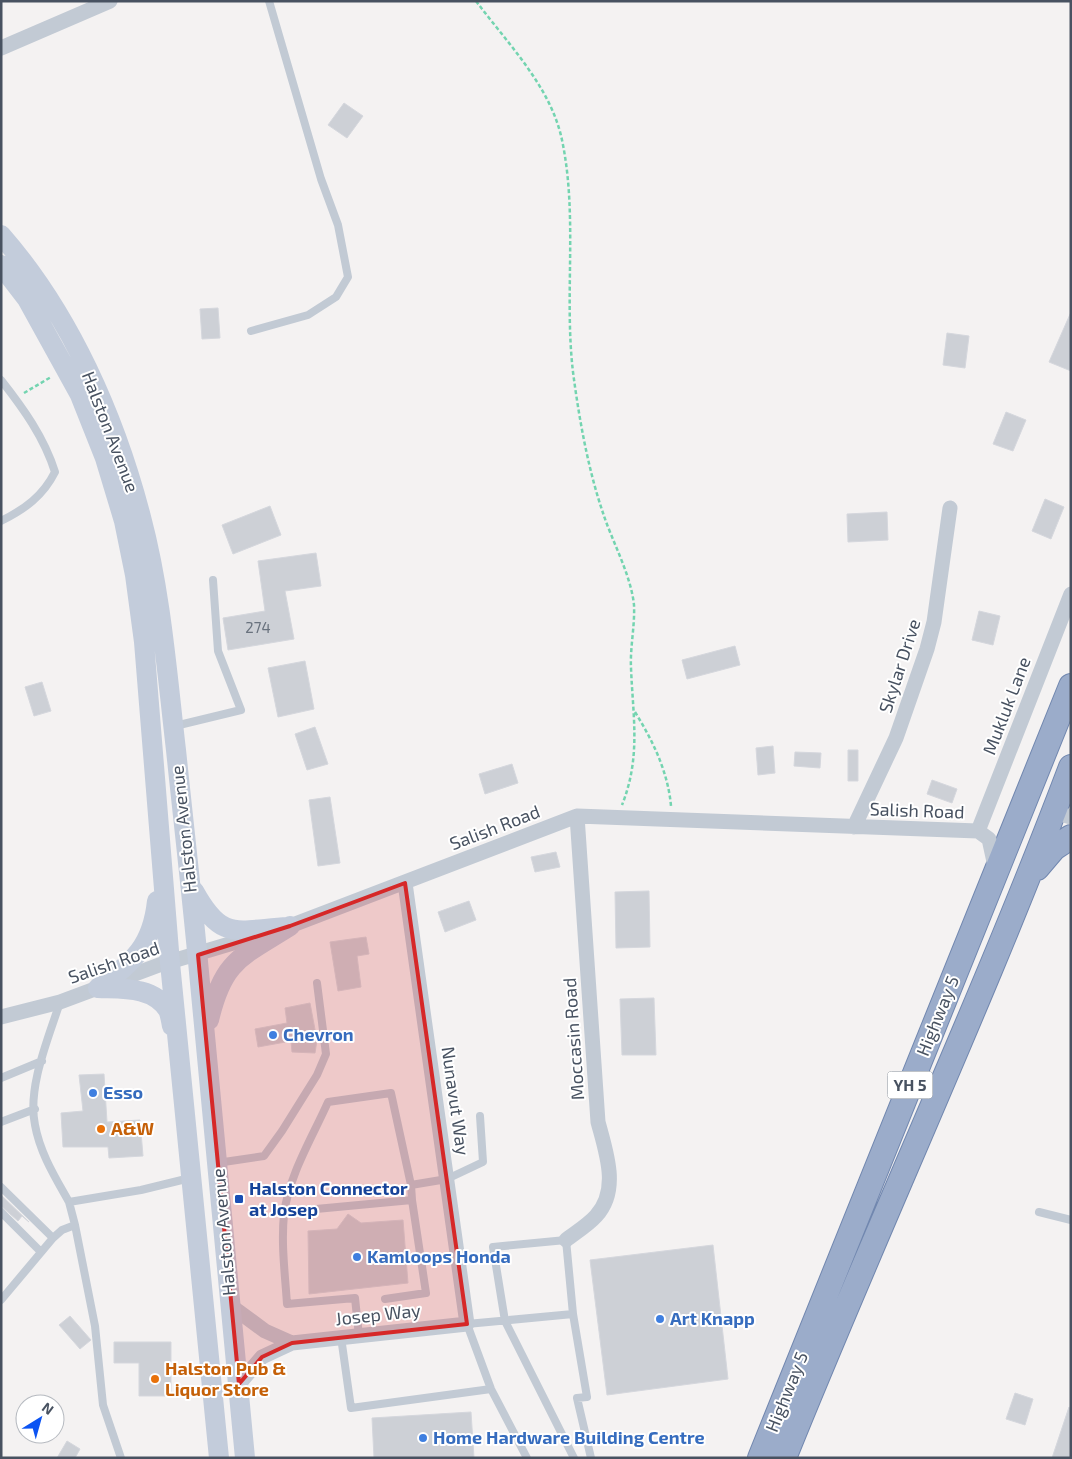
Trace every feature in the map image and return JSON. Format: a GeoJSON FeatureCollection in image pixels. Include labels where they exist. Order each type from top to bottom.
{"type":"FeatureCollection","features":[{"type":"Feature","properties":{"kind":"highway","name":"Highway 5"},"geometry":{"type":"LineString","coordinates":[[760,1458],[1071,686]]}},
{"type":"Feature","properties":{"kind":"highway"},"geometry":{"type":"LineString","coordinates":[[916,1069],[935,1055],[1032,830],[1040,817],[1062,814],[1048,791],[1071,724]]}},
{"type":"Feature","properties":{"kind":"highway","name":"Highway 5"},"geometry":{"type":"LineString","coordinates":[[784,1458],[845,1306],[949,1066],[1023,885],[1062,814],[1071,767]]}},
{"type":"Feature","properties":{"kind":"highway"},"geometry":{"type":"LineString","coordinates":[[1023,885],[1054,848],[1071,837]]}},
{"type":"Feature","properties":{"kind":"main road","name":"Halston Avenue"},"geometry":{"type":"LineString","coordinates":[[1,235],[41,289],[73,340],[97,389],[121,451],[142,519],[152,572],[173,726],[191,885],[245,1458]]}},
{"type":"Feature","properties":{"kind":"main road","name":"Halston Avenue"},"geometry":{"type":"LineString","coordinates":[[1,265],[26,299],[80,395],[105,458],[124,520],[135,575],[144,642],[160,863],[219,1458]]}},
{"type":"Feature","properties":{"kind":"main road"},"geometry":{"type":"LineString","coordinates":[[98,988],[132,962],[147,941],[155,920],[160,863]]}},
{"type":"Feature","properties":{"kind":"main road"},"geometry":{"type":"LineString","coordinates":[[191,885],[206,913],[215,923],[232,930],[290,926]]}},
{"type":"Feature","properties":{"kind":"main road"},"geometry":{"type":"LineString","coordinates":[[205,1036],[215,994],[223,977],[240,957],[290,926]]}},
{"type":"Feature","properties":{"kind":"main road"},"geometry":{"type":"LineString","coordinates":[[98,988],[135,989],[154,997],[168,1010],[178,1048]]}},
{"type":"Feature","properties":{"kind":"street"},"geometry":{"type":"LineString","coordinates":[[1,48],[110,1]]}},
{"type":"Feature","properties":{"kind":"street","name":"Skylar Drive"},"geometry":{"type":"LineString","coordinates":[[854,827],[896,738],[927,649],[934,622],[950,508]]}},
{"type":"Feature","properties":{"kind":"street","name":"Mukluk Lane"},"geometry":{"type":"LineString","coordinates":[[978,831],[1071,594]]}},
{"type":"Feature","properties":{"kind":"street","name":"Salish Road"},"geometry":{"type":"LineString","coordinates":[[1,1017],[60,1002],[170,963],[290,926],[577,816],[978,831],[989,839],[996,872]]}},
{"type":"Feature","properties":{"kind":"street","name":"Moccasin Road"},"geometry":{"type":"LineString","coordinates":[[566,1240],[597,1216],[608,1196],[610,1170],[598,1122],[577,816]]}},
{"type":"Feature","properties":{"kind":"street","name":"Nunavut Way"},"geometry":{"type":"LineString","coordinates":[[405,882],[467,1324]]}},
{"type":"Feature","properties":{"kind":"street","name":"Josep Way"},"geometry":{"type":"LineString","coordinates":[[231,1306],[265,1331],[292,1343]]}},
{"type":"Feature","properties":{"kind":"street","name":"Josep Way"},"geometry":{"type":"LineString","coordinates":[[238,1384],[262,1357],[292,1343],[467,1324]]}},
{"type":"Feature","properties":{"kind":"lane"},"geometry":{"type":"LineString","coordinates":[[251,331],[308,315],[336,297],[348,277],[338,225],[321,179],[269,1]]}},
{"type":"Feature","properties":{"kind":"lane"},"geometry":{"type":"LineString","coordinates":[[1,380],[41,438],[55,472],[48,485],[39,495],[22,510],[1,520]]}},
{"type":"Feature","properties":{"kind":"lane"},"geometry":{"type":"LineString","coordinates":[[173,726],[241,710],[218,651],[213,580]]}},
{"type":"Feature","properties":{"kind":"lane"},"geometry":{"type":"LineString","coordinates":[[218,1163],[264,1156],[317,1075],[326,1054],[317,983]]}},
{"type":"Feature","properties":{"kind":"lane"},"geometry":{"type":"LineString","coordinates":[[60,1002],[38,1074],[34,1123],[43,1153],[68,1202],[75,1225],[95,1326],[103,1405],[121,1458]]}},
{"type":"Feature","properties":{"kind":"lane"},"geometry":{"type":"LineString","coordinates":[[1,1078],[42,1061]]}},
{"type":"Feature","properties":{"kind":"lane"},"geometry":{"type":"LineString","coordinates":[[359,1336],[355,1298],[287,1304],[282,1242],[284,1212],[295,1175],[328,1102],[391,1093],[411,1185],[426,1293],[385,1299]]}},
{"type":"Feature","properties":{"kind":"lane"},"geometry":{"type":"LineString","coordinates":[[1,1122],[35,1109]]}},
{"type":"Feature","properties":{"kind":"lane"},"geometry":{"type":"LineString","coordinates":[[411,1185],[447,1179],[483,1162],[480,1116]]}},
{"type":"Feature","properties":{"kind":"lane"},"geometry":{"type":"LineString","coordinates":[[68,1202],[141,1190],[191,1178]]}},
{"type":"Feature","properties":{"kind":"lane"},"geometry":{"type":"LineString","coordinates":[[1,1187],[53,1238]]}},
{"type":"Feature","properties":{"kind":"lane"},"geometry":{"type":"LineString","coordinates":[[284,1212],[412,1200]]}},
{"type":"Feature","properties":{"kind":"lane"},"geometry":{"type":"LineString","coordinates":[[1,1212],[41,1252]]}},
{"type":"Feature","properties":{"kind":"lane"},"geometry":{"type":"LineString","coordinates":[[1038,1212],[1071,1220]]}},
{"type":"Feature","properties":{"kind":"lane"},"geometry":{"type":"LineString","coordinates":[[1,1300],[53,1238],[62,1230],[75,1225]]}},
{"type":"Feature","properties":{"kind":"lane"},"geometry":{"type":"LineString","coordinates":[[574,1458],[505,1321],[493,1247],[566,1240],[573,1314],[587,1397],[577,1398],[591,1458]]}},
{"type":"Feature","properties":{"kind":"lane"},"geometry":{"type":"LineString","coordinates":[[527,1458],[491,1389],[467,1324],[573,1314]]}},
{"type":"Feature","properties":{"kind":"lane"},"geometry":{"type":"LineString","coordinates":[[341,1338],[351,1408],[491,1389]]}},
{"type":"Feature","properties":{"kind":"path"},"geometry":{"type":"LineString","coordinates":[[476,1],[529,72],[550,104],[562,140],[568,202],[573,371],[586,446],[602,512],[622,564],[634,604],[631,666],[634,710],[634,766],[617,818]]}},
{"type":"Feature","properties":{"kind":"path"},"geometry":{"type":"LineString","coordinates":[[15,398],[66,368]]}},
{"type":"Feature","properties":{"kind":"path"},"geometry":{"type":"LineString","coordinates":[[634,710],[659,756],[670,789],[673,820]]}},
{"type":"Feature","properties":{"kind":"highlighted area"},"geometry":{"type":"Polygon","coordinates":[[[405,883],[467,1324],[292,1343],[262,1357],[239,1384],[198,955],[290,926],[405,883]]]}},
{"type":"Feature","properties":{"kind":"building"},"geometry":{"type":"Polygon","coordinates":[[[344,103],[363,116],[347,138],[328,125],[344,103]]]}},
{"type":"Feature","properties":{"kind":"building"},"geometry":{"type":"Polygon","coordinates":[[[218,308],[220,338],[202,339],[200,309],[218,308]]]}},
{"type":"Feature","properties":{"kind":"building"},"geometry":{"type":"Polygon","coordinates":[[[1071,312],[1071,371],[1049,362],[1071,312]]]}},
{"type":"Feature","properties":{"kind":"building"},"geometry":{"type":"Polygon","coordinates":[[[947,333],[969,336],[965,368],[943,365],[947,333]]]}},
{"type":"Feature","properties":{"kind":"building"},"geometry":{"type":"Polygon","coordinates":[[[1006,412],[1026,420],[1013,451],[993,444],[1006,412]]]}},
{"type":"Feature","properties":{"kind":"building"},"geometry":{"type":"Polygon","coordinates":[[[1045,499],[1064,507],[1051,539],[1032,531],[1045,499]]]}},
{"type":"Feature","properties":{"kind":"building"},"geometry":{"type":"Polygon","coordinates":[[[270,506],[281,535],[233,554],[222,525],[270,506]]]}},
{"type":"Feature","properties":{"kind":"building"},"geometry":{"type":"Polygon","coordinates":[[[887,512],[888,540],[848,542],[847,514],[887,512]]]}},
{"type":"Feature","properties":{"kind":"building"},"geometry":{"type":"Polygon","coordinates":[[[316,553],[321,586],[285,591],[294,639],[228,650],[223,618],[265,611],[258,561],[316,553]]]}},
{"type":"Feature","properties":{"kind":"building"},"geometry":{"type":"Polygon","coordinates":[[[979,611],[1000,616],[993,645],[972,640],[979,611]]]}},
{"type":"Feature","properties":{"kind":"building"},"geometry":{"type":"Polygon","coordinates":[[[735,646],[740,665],[687,679],[682,660],[735,646]]]}},
{"type":"Feature","properties":{"kind":"building"},"geometry":{"type":"Polygon","coordinates":[[[305,661],[314,709],[278,717],[268,668],[305,661]]]}},
{"type":"Feature","properties":{"kind":"building"},"geometry":{"type":"Polygon","coordinates":[[[42,682],[51,711],[34,716],[25,687],[42,682]]]}},
{"type":"Feature","properties":{"kind":"building"},"geometry":{"type":"Polygon","coordinates":[[[315,727],[328,764],[307,770],[295,734],[315,727]]]}},
{"type":"Feature","properties":{"kind":"building"},"geometry":{"type":"Polygon","coordinates":[[[773,746],[775,773],[758,775],[756,748],[773,746]]]}},
{"type":"Feature","properties":{"kind":"building"},"geometry":{"type":"Polygon","coordinates":[[[848,750],[858,750],[858,781],[848,781],[848,750]]]}},
{"type":"Feature","properties":{"kind":"building"},"geometry":{"type":"Polygon","coordinates":[[[795,752],[821,753],[820,768],[794,766],[795,752]]]}},
{"type":"Feature","properties":{"kind":"building"},"geometry":{"type":"Polygon","coordinates":[[[512,764],[518,783],[485,794],[479,774],[512,764]]]}},
{"type":"Feature","properties":{"kind":"building"},"geometry":{"type":"Polygon","coordinates":[[[932,780],[957,789],[952,803],[927,794],[932,780]]]}},
{"type":"Feature","properties":{"kind":"building"},"geometry":{"type":"Polygon","coordinates":[[[330,797],[340,863],[318,866],[309,800],[330,797]]]}},
{"type":"Feature","properties":{"kind":"building"},"geometry":{"type":"Polygon","coordinates":[[[556,852],[560,867],[535,872],[531,857],[556,852]]]}},
{"type":"Feature","properties":{"kind":"building"},"geometry":{"type":"Polygon","coordinates":[[[649,891],[650,947],[616,948],[615,892],[649,891]]]}},
{"type":"Feature","properties":{"kind":"building"},"geometry":{"type":"Polygon","coordinates":[[[469,901],[476,920],[445,932],[438,912],[469,901]]]}},
{"type":"Feature","properties":{"kind":"building"},"geometry":{"type":"Polygon","coordinates":[[[366,937],[369,954],[357,956],[361,987],[338,991],[330,942],[366,937]]]}},
{"type":"Feature","properties":{"kind":"building"},"geometry":{"type":"Polygon","coordinates":[[[654,998],[656,1055],[622,1055],[620,999],[654,998]]]}},
{"type":"Feature","properties":{"kind":"building"},"geometry":{"type":"Polygon","coordinates":[[[310,1003],[317,1040],[315,1053],[292,1052],[291,1041],[258,1047],[255,1029],[287,1023],[285,1008],[310,1003]]]}},
{"type":"Feature","properties":{"kind":"building"},"geometry":{"type":"Polygon","coordinates":[[[104,1074],[107,1122],[140,1120],[143,1156],[109,1158],[108,1147],[63,1147],[61,1113],[83,1111],[79,1075],[104,1074]]]}},
{"type":"Feature","properties":{"kind":"building"},"geometry":{"type":"Polygon","coordinates":[[[1,1195],[29,1222],[22,1216],[18,1221],[1,1206],[1,1195]]]}},
{"type":"Feature","properties":{"kind":"building","name":"Kamloops Honda"},"geometry":{"type":"Polygon","coordinates":[[[348,1214],[361,1223],[403,1220],[408,1283],[309,1294],[308,1231],[337,1229],[348,1214]]]}},
{"type":"Feature","properties":{"kind":"building","name":"Art Knapp"},"geometry":{"type":"Polygon","coordinates":[[[713,1245],[728,1379],[607,1395],[590,1260],[713,1245]]]}},
{"type":"Feature","properties":{"kind":"building"},"geometry":{"type":"Polygon","coordinates":[[[70,1316],[91,1340],[80,1349],[59,1325],[70,1316]]]}},
{"type":"Feature","properties":{"kind":"building","name":"Halston Pub & Liquor Store"},"geometry":{"type":"Polygon","coordinates":[[[114,1342],[171,1342],[171,1396],[139,1396],[139,1363],[114,1363],[114,1342]]]}},
{"type":"Feature","properties":{"kind":"building"},"geometry":{"type":"Polygon","coordinates":[[[1015,1393],[1033,1399],[1025,1425],[1006,1419],[1015,1393]]]}},
{"type":"Feature","properties":{"kind":"building"},"geometry":{"type":"Polygon","coordinates":[[[1069,1407],[1071,1408],[1071,1458],[1052,1458],[1069,1407]]]}},
{"type":"Feature","properties":{"kind":"building","name":"Home Hardware Building Centre"},"geometry":{"type":"Polygon","coordinates":[[[471,1412],[474,1458],[374,1458],[372,1418],[471,1412]]]}},
{"type":"Feature","properties":{"kind":"building"},"geometry":{"type":"Polygon","coordinates":[[[67,1441],[80,1449],[75,1458],[57,1458],[67,1441]]]}},
{"type":"Feature","properties":{"kind":"place","name":"Chevron"},"geometry":{"type":"Point","coordinates":[273,1035]}},
{"type":"Feature","properties":{"kind":"place","name":"Esso"},"geometry":{"type":"Point","coordinates":[93,1093]}},
{"type":"Feature","properties":{"kind":"place","name":"A&W"},"geometry":{"type":"Point","coordinates":[101,1129]}},
{"type":"Feature","properties":{"kind":"place","name":"Halston Connector at Josep"},"geometry":{"type":"Point","coordinates":[239,1199]}},
{"type":"Feature","properties":{"kind":"place","name":"Kamloops Honda"},"geometry":{"type":"Point","coordinates":[357,1257]}},
{"type":"Feature","properties":{"kind":"place","name":"Art Knapp"},"geometry":{"type":"Point","coordinates":[660,1319]}},
{"type":"Feature","properties":{"kind":"place","name":"Halston Pub & Liquor Store"},"geometry":{"type":"Point","coordinates":[155,1379]}},
{"type":"Feature","properties":{"kind":"place","name":"Home Hardware Building Centre"},"geometry":{"type":"Point","coordinates":[423,1438]}}]}
